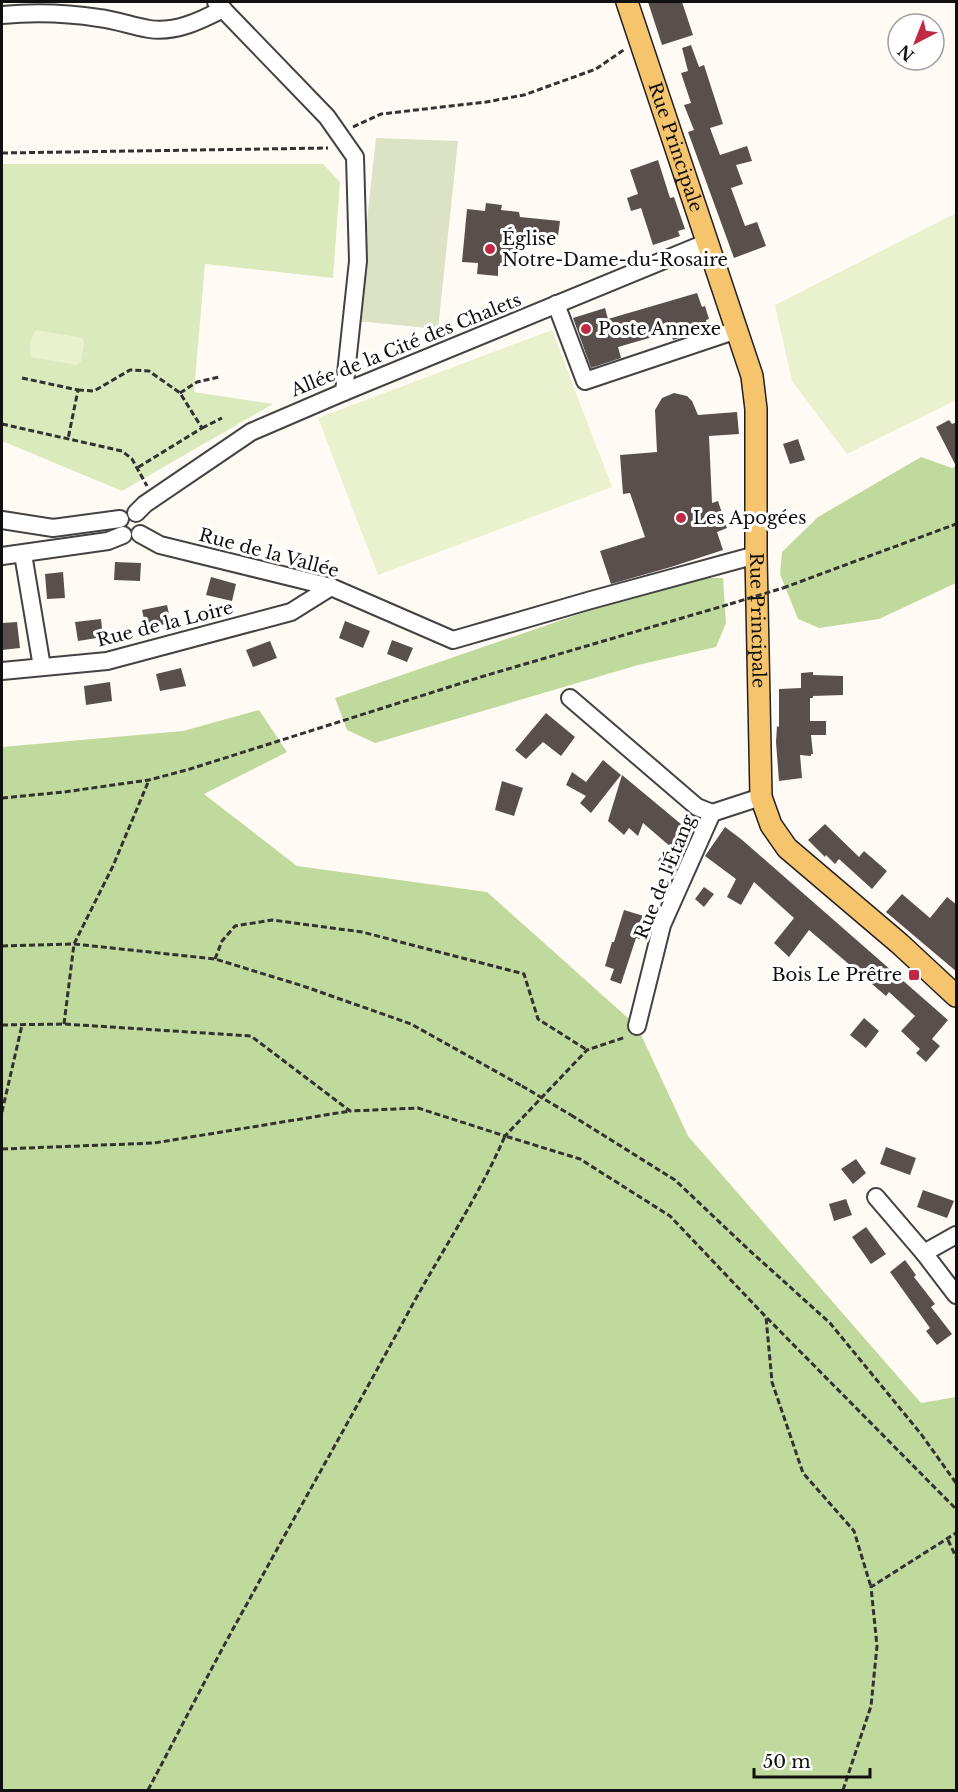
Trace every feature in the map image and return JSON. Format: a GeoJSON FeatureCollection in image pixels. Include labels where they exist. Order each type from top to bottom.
{"type":"FeatureCollection","features":[{"type":"Feature","properties":{"kind":"main road","name":"Rue Principale"},"geometry":{"type":"LineString","coordinates":[[627,2],[752,376],[756,409],[756,555],[761,797],[771,825],[788,848],[957,996]]}},
{"type":"Feature","properties":{"kind":"street"},"geometry":{"type":"LineString","coordinates":[[2,15],[60,14],[99,18],[152,29],[178,28],[198,22],[220,5],[327,117],[342,143],[355,157],[358,261],[344,392]]}},
{"type":"Feature","properties":{"kind":"street","name":"Allée de la Cité des Chalets"},"geometry":{"type":"LineString","coordinates":[[128,529],[144,526],[136,513],[145,504],[251,432],[708,242]]}},
{"type":"Feature","properties":{"kind":"street"},"geometry":{"type":"LineString","coordinates":[[556,304],[585,381],[737,330]]}},
{"type":"Feature","properties":{"kind":"street"},"geometry":{"type":"LineString","coordinates":[[2,520],[53,528],[128,529]]}},
{"type":"Feature","properties":{"kind":"street"},"geometry":{"type":"LineString","coordinates":[[2,556],[108,541],[128,529]]}},
{"type":"Feature","properties":{"kind":"street","name":"Rue de la Vallée"},"geometry":{"type":"LineString","coordinates":[[128,529],[160,544],[331,587],[453,640],[756,555]]}},
{"type":"Feature","properties":{"kind":"street"},"geometry":{"type":"LineString","coordinates":[[23,554],[42,667]]}},
{"type":"Feature","properties":{"kind":"street","name":"Rue de la Loire"},"geometry":{"type":"LineString","coordinates":[[2,671],[107,661],[291,612],[331,587]]}},
{"type":"Feature","properties":{"kind":"street","name":"Rue de l'Étang"},"geometry":{"type":"LineString","coordinates":[[570,698],[697,807],[712,813],[761,797]]}},
{"type":"Feature","properties":{"kind":"street","name":"Rue de l'Étang"},"geometry":{"type":"LineString","coordinates":[[637,1026],[662,925],[712,813]]}},
{"type":"Feature","properties":{"kind":"street"},"geometry":{"type":"LineString","coordinates":[[876,1197],[924,1252],[957,1295]]}},
{"type":"Feature","properties":{"kind":"street"},"geometry":{"type":"LineString","coordinates":[[924,1252],[957,1235]]}},
{"type":"Feature","properties":{"kind":"path"},"geometry":{"type":"LineString","coordinates":[[2,153],[342,143],[381,114],[486,102],[524,95],[596,69],[639,39]]}},
{"type":"Feature","properties":{"kind":"path"},"geometry":{"type":"LineString","coordinates":[[22,378],[78,390],[94,391],[130,370],[149,371],[180,393],[202,428]]}},
{"type":"Feature","properties":{"kind":"path"},"geometry":{"type":"LineString","coordinates":[[180,393],[197,382],[219,377]]}},
{"type":"Feature","properties":{"kind":"path"},"geometry":{"type":"LineString","coordinates":[[68,439],[78,390]]}},
{"type":"Feature","properties":{"kind":"path"},"geometry":{"type":"LineString","coordinates":[[137,468],[222,418]]}},
{"type":"Feature","properties":{"kind":"path"},"geometry":{"type":"LineString","coordinates":[[2,424],[122,451],[132,459],[154,498]]}},
{"type":"Feature","properties":{"kind":"path"},"geometry":{"type":"LineString","coordinates":[[2,798],[149,780],[190,769],[484,676],[783,588],[957,524]]}},
{"type":"Feature","properties":{"kind":"path"},"geometry":{"type":"LineString","coordinates":[[64,1024],[74,944],[113,866],[149,780]]}},
{"type":"Feature","properties":{"kind":"path"},"geometry":{"type":"LineString","coordinates":[[215,959],[222,941],[235,926],[272,920],[372,935],[524,974],[538,1019],[587,1050]]}},
{"type":"Feature","properties":{"kind":"path"},"geometry":{"type":"LineString","coordinates":[[2,946],[74,944],[215,959],[303,986],[411,1024],[522,1086],[675,1179],[830,1323],[921,1434],[957,1484]]}},
{"type":"Feature","properties":{"kind":"path"},"geometry":{"type":"LineString","coordinates":[[2,1025],[64,1024],[251,1036],[350,1111]]}},
{"type":"Feature","properties":{"kind":"path"},"geometry":{"type":"LineString","coordinates":[[2,1112],[22,1025]]}},
{"type":"Feature","properties":{"kind":"path"},"geometry":{"type":"LineString","coordinates":[[148,1791],[247,1603],[328,1461],[429,1273],[463,1220],[505,1136],[587,1050],[632,1035],[637,1026]]}},
{"type":"Feature","properties":{"kind":"path"},"geometry":{"type":"LineString","coordinates":[[2,1149],[154,1143],[350,1111],[418,1108],[580,1159],[670,1216],[766,1317],[957,1509]]}},
{"type":"Feature","properties":{"kind":"path"},"geometry":{"type":"LineString","coordinates":[[766,1317],[772,1382],[803,1473],[854,1532],[871,1587],[877,1646],[872,1706],[843,1791]]}},
{"type":"Feature","properties":{"kind":"path"},"geometry":{"type":"LineString","coordinates":[[871,1587],[957,1533]]}},
{"type":"Feature","properties":{"kind":"path"},"geometry":{"type":"LineString","coordinates":[[948,1540],[957,1557]]}},
{"type":"Feature","properties":{"kind":"green space"},"geometry":{"type":"Polygon","coordinates":[[[376,138],[458,141],[438,329],[356,321],[376,138]]]}},
{"type":"Feature","properties":{"kind":"green space"},"geometry":{"type":"Polygon","coordinates":[[[2,164],[323,164],[340,182],[333,278],[205,264],[194,392],[273,404],[122,491],[2,441],[2,164]]]}},
{"type":"Feature","properties":{"kind":"green space"},"geometry":{"type":"Polygon","coordinates":[[[956,213],[956,400],[847,454],[792,381],[775,305],[956,213]]]}},
{"type":"Feature","properties":{"kind":"green space"},"geometry":{"type":"Polygon","coordinates":[[[36,330],[82,338],[84,342],[81,362],[77,365],[31,357],[32,336],[36,330]]]}},
{"type":"Feature","properties":{"kind":"green space"},"geometry":{"type":"Polygon","coordinates":[[[552,330],[612,487],[378,575],[318,418],[552,330]]]}},
{"type":"Feature","properties":{"kind":"green space"},"geometry":{"type":"Polygon","coordinates":[[[921,457],[952,468],[956,466],[956,583],[879,619],[819,628],[798,619],[780,574],[782,552],[818,517],[921,457]]]}},
{"type":"Feature","properties":{"kind":"green space"},"geometry":{"type":"Polygon","coordinates":[[[684,578],[723,578],[726,623],[716,647],[638,665],[375,743],[347,730],[335,698],[684,578]]]}},
{"type":"Feature","properties":{"kind":"green space"},"geometry":{"type":"Polygon","coordinates":[[[259,710],[287,752],[204,794],[297,866],[487,892],[637,1026],[688,1136],[921,1403],[956,1397],[956,1790],[2,1790],[2,747],[183,731],[259,710]]]}},
{"type":"Feature","properties":{"kind":"building"},"geometry":{"type":"Polygon","coordinates":[[[648,2],[682,2],[693,35],[662,45],[648,2]]]}},
{"type":"Feature","properties":{"kind":"building"},"geometry":{"type":"Polygon","coordinates":[[[691,45],[699,67],[704,65],[723,124],[710,128],[720,155],[747,146],[752,161],[736,165],[743,184],[731,188],[745,226],[757,222],[766,246],[734,258],[688,132],[694,130],[684,105],[691,103],[681,73],[688,71],[682,48],[691,45]]]}},
{"type":"Feature","properties":{"kind":"building"},"geometry":{"type":"Polygon","coordinates":[[[658,160],[670,198],[674,197],[685,229],[678,231],[680,236],[653,245],[641,208],[631,211],[627,198],[638,194],[630,170],[658,160]]]}},
{"type":"Feature","properties":{"kind":"building","name":"Église Notre-Dame-du-Rosaire"},"geometry":{"type":"Polygon","coordinates":[[[486,203],[502,205],[501,210],[519,212],[520,217],[560,221],[557,244],[517,240],[515,267],[498,266],[498,276],[477,274],[478,263],[462,262],[467,209],[485,211],[486,203]]]}},
{"type":"Feature","properties":{"kind":"building"},"geometry":{"type":"Polygon","coordinates":[[[697,293],[702,307],[705,306],[709,319],[706,320],[708,329],[673,340],[670,332],[618,347],[621,358],[591,368],[573,318],[605,308],[608,319],[697,293]]]}},
{"type":"Feature","properties":{"kind":"building","name":"Les Apogées"},"geometry":{"type":"Polygon","coordinates":[[[674,393],[687,396],[692,401],[698,415],[737,412],[739,434],[709,436],[712,503],[718,501],[727,528],[717,532],[723,550],[611,584],[600,551],[645,537],[630,493],[623,494],[620,455],[657,452],[655,410],[662,398],[674,393]]]}},
{"type":"Feature","properties":{"kind":"building"},"geometry":{"type":"Polygon","coordinates":[[[949,420],[952,424],[957,422],[957,468],[936,427],[949,420]]]}},
{"type":"Feature","properties":{"kind":"building"},"geometry":{"type":"Polygon","coordinates":[[[798,439],[805,460],[790,464],[783,444],[798,439]]]}},
{"type":"Feature","properties":{"kind":"building"},"geometry":{"type":"Polygon","coordinates":[[[115,562],[141,563],[140,581],[114,580],[115,562]]]}},
{"type":"Feature","properties":{"kind":"building"},"geometry":{"type":"Polygon","coordinates":[[[63,572],[65,598],[47,599],[45,574],[63,572]]]}},
{"type":"Feature","properties":{"kind":"building"},"geometry":{"type":"Polygon","coordinates":[[[211,577],[236,584],[232,601],[206,595],[211,577]]]}},
{"type":"Feature","properties":{"kind":"building"},"geometry":{"type":"Polygon","coordinates":[[[167,605],[171,623],[146,628],[142,610],[167,605]]]}},
{"type":"Feature","properties":{"kind":"building"},"geometry":{"type":"Polygon","coordinates":[[[101,619],[103,637],[78,641],[75,622],[101,619]]]}},
{"type":"Feature","properties":{"kind":"building"},"geometry":{"type":"Polygon","coordinates":[[[345,621],[370,631],[363,648],[339,638],[345,621]]]}},
{"type":"Feature","properties":{"kind":"building"},"geometry":{"type":"Polygon","coordinates":[[[17,622],[20,648],[2,650],[2,623],[17,622]]]}},
{"type":"Feature","properties":{"kind":"building"},"geometry":{"type":"Polygon","coordinates":[[[392,640],[413,648],[407,662],[387,654],[392,640]]]}},
{"type":"Feature","properties":{"kind":"building"},"geometry":{"type":"Polygon","coordinates":[[[270,641],[277,658],[253,667],[246,650],[270,641]]]}},
{"type":"Feature","properties":{"kind":"building"},"geometry":{"type":"Polygon","coordinates":[[[181,668],[186,686],[160,691],[156,674],[181,668]]]}},
{"type":"Feature","properties":{"kind":"building"},"geometry":{"type":"Polygon","coordinates":[[[813,672],[813,675],[843,676],[843,695],[810,698],[810,721],[826,721],[826,735],[811,735],[813,754],[811,756],[800,755],[802,778],[779,781],[776,742],[777,726],[779,727],[779,689],[801,688],[801,673],[813,672]]]}},
{"type":"Feature","properties":{"kind":"building"},"geometry":{"type":"Polygon","coordinates":[[[110,682],[112,701],[86,705],[84,686],[110,682]]]}},
{"type":"Feature","properties":{"kind":"building"},"geometry":{"type":"Polygon","coordinates":[[[546,713],[575,737],[561,756],[543,742],[526,759],[515,750],[546,713]]]}},
{"type":"Feature","properties":{"kind":"building"},"geometry":{"type":"Polygon","coordinates":[[[603,760],[621,775],[591,813],[580,803],[586,796],[566,785],[572,772],[586,782],[603,760]]]}},
{"type":"Feature","properties":{"kind":"building"},"geometry":{"type":"Polygon","coordinates":[[[622,775],[687,829],[672,848],[643,823],[638,836],[629,828],[624,835],[608,821],[622,775]]]}},
{"type":"Feature","properties":{"kind":"building"},"geometry":{"type":"Polygon","coordinates":[[[502,781],[523,788],[514,816],[495,810],[502,781]]]}},
{"type":"Feature","properties":{"kind":"building"},"geometry":{"type":"Polygon","coordinates":[[[825,824],[859,857],[864,851],[887,871],[872,889],[839,859],[835,864],[808,840],[825,824]]]}},
{"type":"Feature","properties":{"kind":"building"},"geometry":{"type":"Polygon","coordinates":[[[725,827],[948,1020],[932,1039],[940,1046],[926,1062],[916,1053],[920,1049],[901,1031],[915,1016],[889,992],[886,996],[809,930],[789,957],[774,943],[794,918],[754,882],[741,905],[727,897],[736,879],[705,856],[725,827]]]}},
{"type":"Feature","properties":{"kind":"building"},"geometry":{"type":"Polygon","coordinates":[[[664,851],[679,860],[674,873],[658,861],[664,851]]]}},
{"type":"Feature","properties":{"kind":"building"},"geometry":{"type":"Polygon","coordinates":[[[704,887],[714,894],[704,907],[695,899],[704,887]]]}},
{"type":"Feature","properties":{"kind":"building"},"geometry":{"type":"Polygon","coordinates":[[[902,894],[930,918],[947,897],[957,905],[957,972],[886,912],[902,894]]]}},
{"type":"Feature","properties":{"kind":"building"},"geometry":{"type":"Polygon","coordinates":[[[624,910],[647,917],[640,939],[636,938],[621,984],[610,980],[614,969],[605,966],[624,910]]]}},
{"type":"Feature","properties":{"kind":"building"},"geometry":{"type":"Polygon","coordinates":[[[864,1018],[879,1031],[866,1048],[850,1035],[864,1018]]]}},
{"type":"Feature","properties":{"kind":"building"},"geometry":{"type":"Polygon","coordinates":[[[886,1147],[916,1158],[910,1175],[880,1164],[886,1147]]]}},
{"type":"Feature","properties":{"kind":"building"},"geometry":{"type":"Polygon","coordinates":[[[856,1159],[866,1173],[853,1184],[841,1169],[856,1159]]]}},
{"type":"Feature","properties":{"kind":"building"},"geometry":{"type":"Polygon","coordinates":[[[923,1190],[954,1201],[947,1218],[917,1207],[923,1190]]]}},
{"type":"Feature","properties":{"kind":"building"},"geometry":{"type":"Polygon","coordinates":[[[846,1199],[852,1215],[834,1221],[829,1204],[846,1199]]]}},
{"type":"Feature","properties":{"kind":"building"},"geometry":{"type":"Polygon","coordinates":[[[866,1227],[886,1254],[871,1264],[852,1237],[866,1227]]]}},
{"type":"Feature","properties":{"kind":"building"},"geometry":{"type":"Polygon","coordinates":[[[905,1260],[916,1275],[914,1277],[935,1304],[931,1307],[952,1334],[937,1345],[926,1331],[930,1328],[890,1272],[905,1260]]]}},
{"type":"Feature","properties":{"kind":"place","name":"Église Notre-Dame-du-Rosaire"},"geometry":{"type":"Point","coordinates":[490,249]}},
{"type":"Feature","properties":{"kind":"place","name":"Poste Annexe"},"geometry":{"type":"Point","coordinates":[586,329]}},
{"type":"Feature","properties":{"kind":"place","name":"Les Apogées"},"geometry":{"type":"Point","coordinates":[681,518]}},
{"type":"Feature","properties":{"kind":"place","name":"Bois Le Prêtre"},"geometry":{"type":"Point","coordinates":[914,975]}}]}
